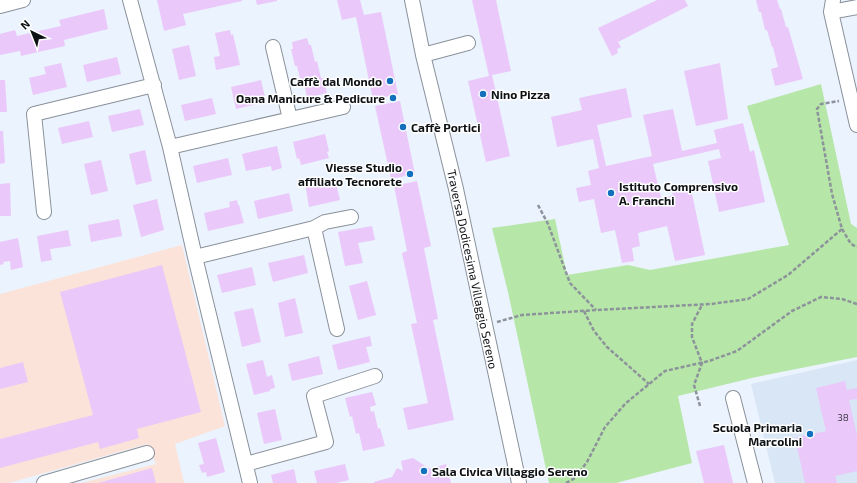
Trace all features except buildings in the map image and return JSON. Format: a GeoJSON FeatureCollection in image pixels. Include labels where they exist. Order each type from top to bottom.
{"type":"FeatureCollection","features":[{"type":"Feature","properties":{"kind":"street"},"geometry":{"type":"LineString","coordinates":[[0,6],[24,0]]}},
{"type":"Feature","properties":{"kind":"street"},"geometry":{"type":"LineString","coordinates":[[130,0],[170,147],[250,483]]}},
{"type":"Feature","properties":{"kind":"street","name":"Traversa Dodicesima Villaggio Sereno"},"geometry":{"type":"LineString","coordinates":[[412,0],[423,55],[456,189],[519,483]]}},
{"type":"Feature","properties":{"kind":"street"},"geometry":{"type":"LineString","coordinates":[[857,7],[832,6],[857,125]]}},
{"type":"Feature","properties":{"kind":"street"},"geometry":{"type":"LineString","coordinates":[[423,55],[468,43]]}},
{"type":"Feature","properties":{"kind":"street"},"geometry":{"type":"LineString","coordinates":[[273,47],[290,119]]}},
{"type":"Feature","properties":{"kind":"street"},"geometry":{"type":"LineString","coordinates":[[44,212],[34,114],[154,85]]}},
{"type":"Feature","properties":{"kind":"street"},"geometry":{"type":"LineString","coordinates":[[170,147],[343,107]]}},
{"type":"Feature","properties":{"kind":"street"},"geometry":{"type":"LineString","coordinates":[[195,257],[314,228],[325,222],[352,217]]}},
{"type":"Feature","properties":{"kind":"street"},"geometry":{"type":"LineString","coordinates":[[314,228],[337,329]]}},
{"type":"Feature","properties":{"kind":"street"},"geometry":{"type":"LineString","coordinates":[[246,464],[326,442],[314,396],[375,376]]}},
{"type":"Feature","properties":{"kind":"street"},"geometry":{"type":"LineString","coordinates":[[733,398],[755,483]]}},
{"type":"Feature","properties":{"kind":"street"},"geometry":{"type":"LineString","coordinates":[[44,483],[147,453]]}},
{"type":"Feature","properties":{"kind":"path"},"geometry":{"type":"LineString","coordinates":[[851,98],[821,104],[817,109],[832,194],[842,229],[851,244],[857,247]]}},
{"type":"Feature","properties":{"kind":"path"},"geometry":{"type":"LineString","coordinates":[[538,205],[548,224],[570,283],[596,310]]}},
{"type":"Feature","properties":{"kind":"path"},"geometry":{"type":"LineString","coordinates":[[485,326],[522,316],[702,304],[748,299],[788,274],[842,229]]}},
{"type":"Feature","properties":{"kind":"path"},"geometry":{"type":"LineString","coordinates":[[566,483],[575,478],[587,462],[605,427],[626,403],[665,371],[702,363],[737,351],[792,311],[821,297],[842,299],[857,304]]}},
{"type":"Feature","properties":{"kind":"path"},"geometry":{"type":"LineString","coordinates":[[700,406],[694,385],[702,363],[692,337],[692,324],[702,304]]}},
{"type":"Feature","properties":{"kind":"path"},"geometry":{"type":"LineString","coordinates":[[584,311],[594,331],[607,347],[649,384]]}},
{"type":"Feature","properties":{"kind":"shaded area"},"geometry":{"type":"Polygon","coordinates":[[[182,245],[225,426],[175,444],[184,483],[81,483],[156,464],[147,444],[9,483],[0,483],[0,294],[182,245]]]}},
{"type":"Feature","properties":{"kind":"shaded area","name":"Scuola Primaria Marcolini"},"geometry":{"type":"Polygon","coordinates":[[[857,360],[857,483],[775,483],[751,384],[857,360]]]}},
{"type":"Feature","properties":{"kind":"green space"},"geometry":{"type":"Polygon","coordinates":[[[821,84],[851,224],[857,228],[857,357],[756,377],[678,396],[692,463],[616,483],[549,483],[508,292],[492,228],[555,219],[567,275],[628,265],[650,270],[789,245],[747,106],[821,84]]]}},
{"type":"Feature","properties":{"kind":"place","name":"Caffè dal Mondo"},"geometry":{"type":"Point","coordinates":[390,81]}},
{"type":"Feature","properties":{"kind":"place","name":"Nino Pizza"},"geometry":{"type":"Point","coordinates":[483,94]}},
{"type":"Feature","properties":{"kind":"place","name":"Oana Manicure & Pedicure"},"geometry":{"type":"Point","coordinates":[393,98]}},
{"type":"Feature","properties":{"kind":"place","name":"Caffè Portici"},"geometry":{"type":"Point","coordinates":[403,127]}},
{"type":"Feature","properties":{"kind":"place","name":"Viesse Studio affiliato Tecnorete"},"geometry":{"type":"Point","coordinates":[410,174]}},
{"type":"Feature","properties":{"kind":"place","name":"Istituto Comprensivo A. Franchi"},"geometry":{"type":"Point","coordinates":[611,193]}},
{"type":"Feature","properties":{"kind":"place","name":"Scuola Primaria Marcolini"},"geometry":{"type":"Point","coordinates":[810,434]}},
{"type":"Feature","properties":{"kind":"place","name":"Sala Civica Villaggio Sereno"},"geometry":{"type":"Point","coordinates":[424,471]}}]}
